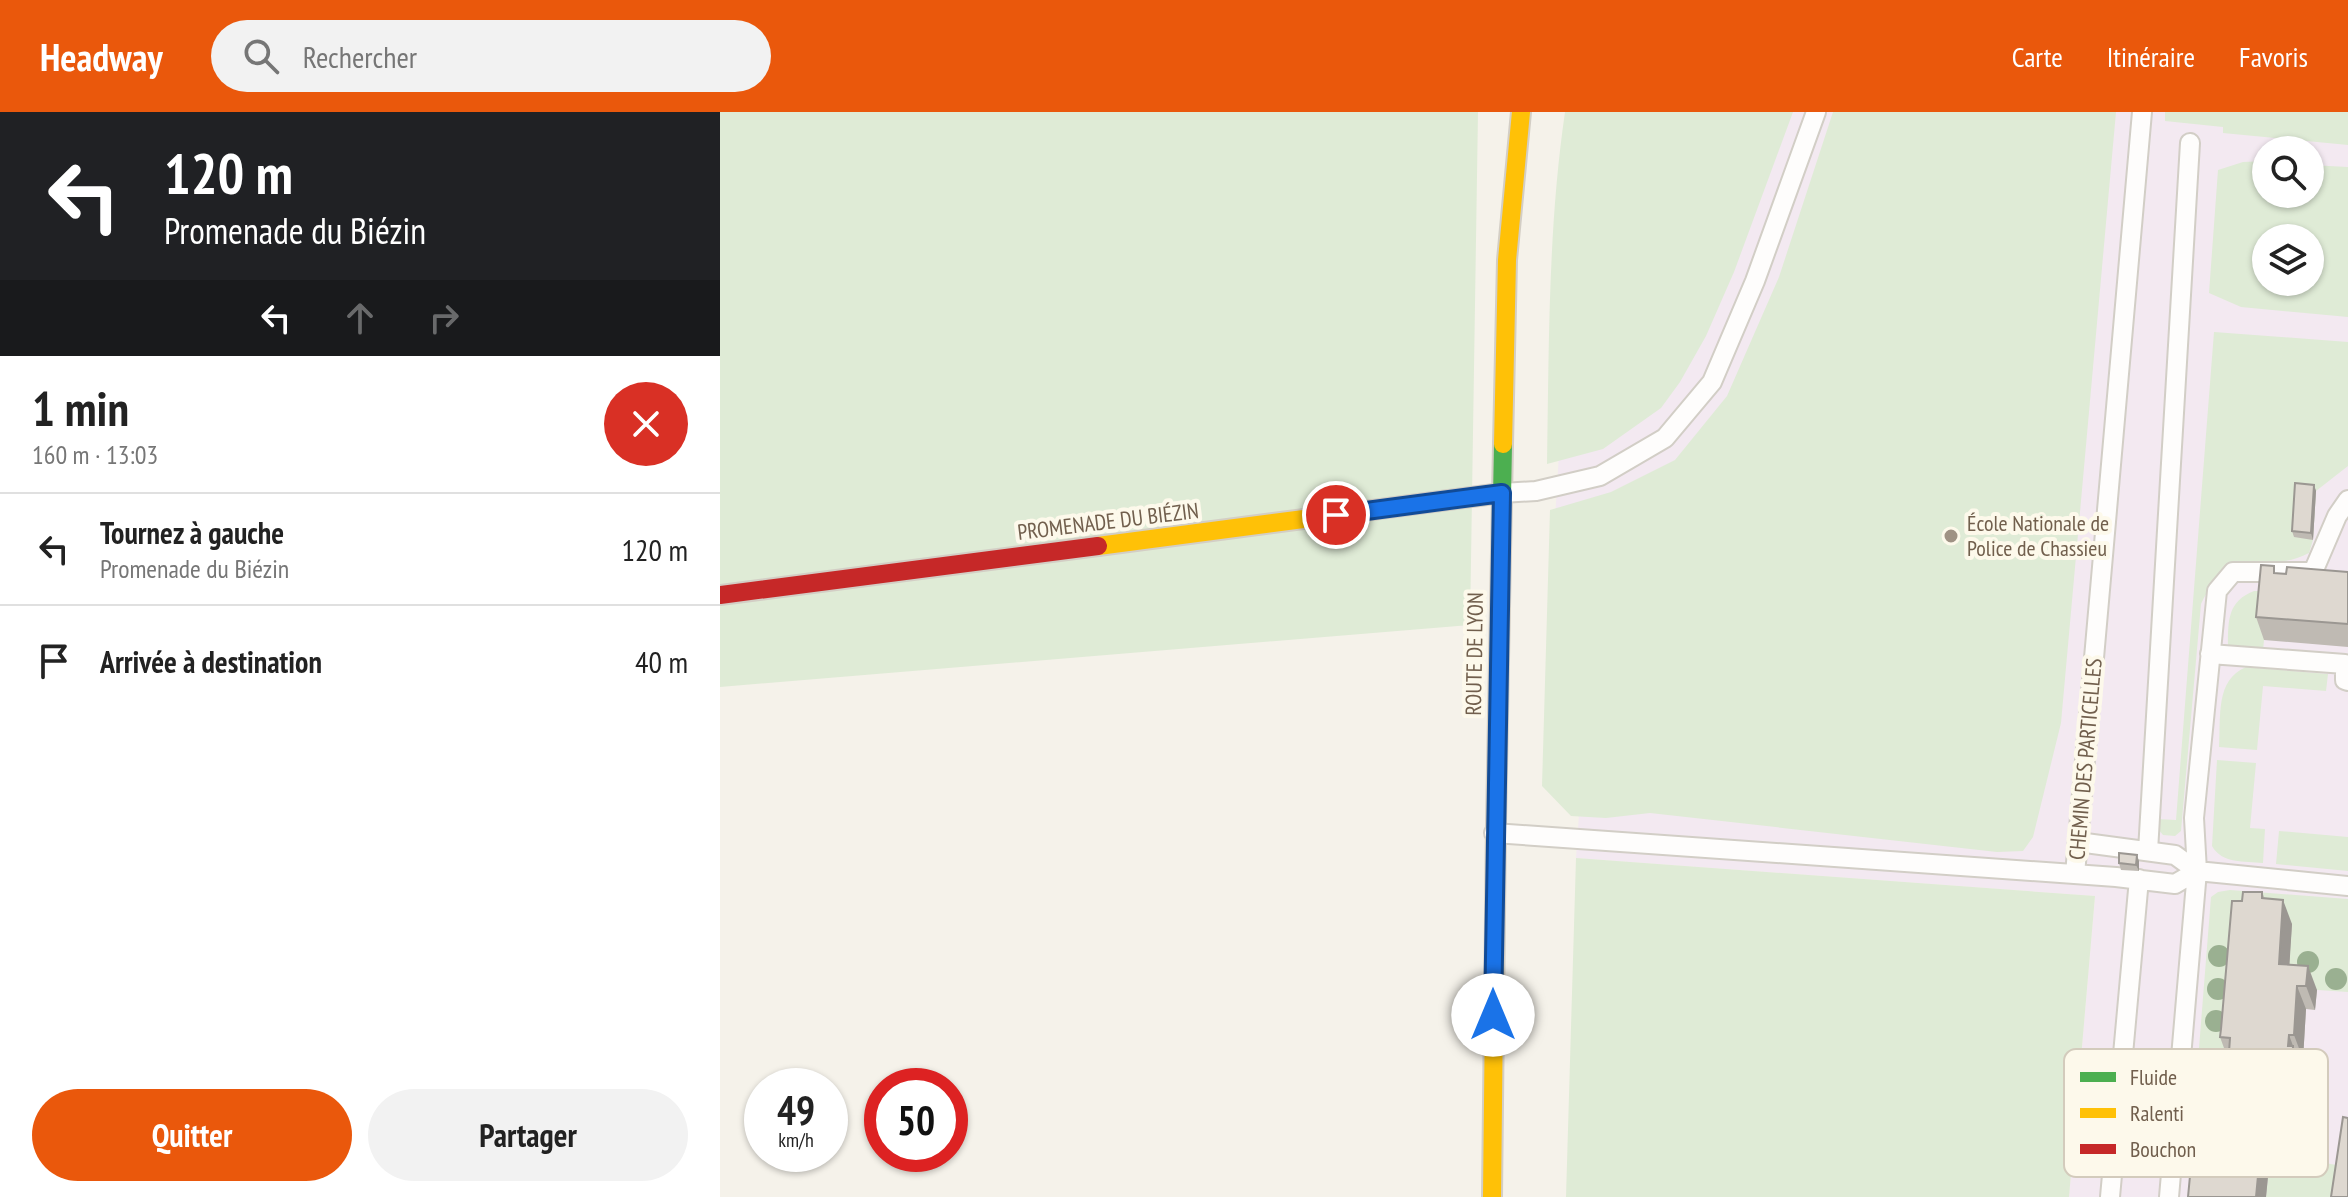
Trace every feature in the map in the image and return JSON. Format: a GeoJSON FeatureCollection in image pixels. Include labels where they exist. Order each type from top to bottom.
{"type":"FeatureCollection","features":[{"type":"Feature","properties":{"kind":"main road","name":"ROUTE DE LYON"},"geometry":{"type":"LineString","coordinates":[[1492,1197],[1494,833],[1510,179],[1521,112]]}},
{"type":"Feature","properties":{"kind":"main road","name":"PROMENADE DU BIÉZIN"},"geometry":{"type":"LineString","coordinates":[[720,595],[1502,493]]}},
{"type":"Feature","properties":{"kind":"lane"},"geometry":{"type":"LineString","coordinates":[[1509,112],[1510,179]]}},
{"type":"Feature","properties":{"kind":"lane"},"geometry":{"type":"LineString","coordinates":[[1502,493],[1536,491],[1600,476],[1665,438],[1712,382],[1755,281],[1816,112]]}},
{"type":"Feature","properties":{"kind":"lane","name":"CHEMIN DES PARTICELLES"},"geometry":{"type":"LineString","coordinates":[[1494,833],[2075,874],[2142,112]]}},
{"type":"Feature","properties":{"kind":"lane"},"geometry":{"type":"LineString","coordinates":[[2148,851],[2190,143]]}},
{"type":"Feature","properties":{"kind":"lane"},"geometry":{"type":"LineString","coordinates":[[2313,572],[2337,516],[2348,500]]}},
{"type":"Feature","properties":{"kind":"lane"},"geometry":{"type":"LineString","coordinates":[[2182,1049],[2197,871],[2194,818],[2217,591],[2233,572],[2313,572],[2336,576]]}},
{"type":"Feature","properties":{"kind":"lane"},"geometry":{"type":"LineString","coordinates":[[2210,654],[2345,664],[2345,680],[2348,681]]}},
{"type":"Feature","properties":{"kind":"lane"},"geometry":{"type":"LineString","coordinates":[[2078,842],[2175,855],[2197,871],[2348,886]]}},
{"type":"Feature","properties":{"kind":"lane"},"geometry":{"type":"LineString","coordinates":[[2075,874],[2175,884],[2197,871]]}},
{"type":"Feature","properties":{"kind":"lane"},"geometry":{"type":"LineString","coordinates":[[2123,1049],[2139,879]]}},
{"type":"Feature","properties":{"kind":"lane"},"geometry":{"type":"LineString","coordinates":[[2110,1197],[2112,1177]]}},
{"type":"Feature","properties":{"kind":"lane"},"geometry":{"type":"LineString","coordinates":[[2169,1197],[2171,1177]]}},
{"type":"Feature","properties":{"kind":"shaded area","name":"École Nationale de Police de Chassieu"},"geometry":{"type":"Polygon","coordinates":[[[1573,112],[2348,112],[2348,1197],[2069,1197],[2071,1177],[2328,1177],[2328,1049],[2082,1049],[2095,896],[1576,858],[1580,800],[1545,685],[1563,387],[1573,112]]]}},
{"type":"Feature","properties":{"kind":"green space"},"geometry":{"type":"Polygon","coordinates":[[[720,112],[1478,112],[1470,625],[720,687],[720,112]]]}},
{"type":"Feature","properties":{"kind":"green space"},"geometry":{"type":"Polygon","coordinates":[[[1565,112],[1793,112],[1734,272],[1706,336],[1680,382],[1661,408],[1603,449],[1547,464],[1552,244],[1565,112]]]}},
{"type":"Feature","properties":{"kind":"green space"},"geometry":{"type":"Polygon","coordinates":[[[1833,112],[2116,112],[2061,723],[2033,837],[2023,851],[1997,852],[1650,813],[1606,818],[1571,816],[1542,786],[1550,510],[1611,492],[1675,460],[1727,396],[1779,277],[1833,112]]]}},
{"type":"Feature","properties":{"kind":"green space"},"geometry":{"type":"Polygon","coordinates":[[[2165,112],[2348,112],[2348,145],[2324,143],[2324,136],[2254,136],[2223,133],[2223,127],[2165,121],[2165,112]]]}},
{"type":"Feature","properties":{"kind":"green space"},"geometry":{"type":"Polygon","coordinates":[[[2252,162],[2252,208],[2324,208],[2324,166],[2348,167],[2348,317],[2241,307],[2209,293],[2218,170],[2252,162]]]}},
{"type":"Feature","properties":{"kind":"green space"},"geometry":{"type":"Polygon","coordinates":[[[2214,332],[2348,342],[2348,466],[2316,491],[2313,540],[2309,553],[2277,562],[2249,563],[2224,572],[2201,604],[2181,831],[2175,836],[2163,835],[2158,829],[2157,819],[2176,820],[2214,332]]]}},
{"type":"Feature","properties":{"kind":"green space"},"geometry":{"type":"Polygon","coordinates":[[[2254,591],[2269,591],[2263,650],[2239,650],[2228,645],[2231,612],[2239,600],[2254,591]]]}},
{"type":"Feature","properties":{"kind":"green space"},"geometry":{"type":"Polygon","coordinates":[[[2246,667],[2328,674],[2326,691],[2263,686],[2257,750],[2219,747],[2224,690],[2236,673],[2246,667]]]}},
{"type":"Feature","properties":{"kind":"green space"},"geometry":{"type":"Polygon","coordinates":[[[2217,760],[2256,763],[2250,828],[2265,829],[2263,863],[2228,859],[2212,846],[2217,760]]]}},
{"type":"Feature","properties":{"kind":"green space"},"geometry":{"type":"Polygon","coordinates":[[[2279,831],[2348,837],[2348,871],[2276,864],[2279,831]]]}},
{"type":"Feature","properties":{"kind":"green space"},"geometry":{"type":"Polygon","coordinates":[[[1576,858],[2095,896],[2082,1049],[2064,1049],[2064,1177],[2071,1177],[2069,1197],[1566,1197],[1576,858]]]}},
{"type":"Feature","properties":{"kind":"green space"},"geometry":{"type":"Polygon","coordinates":[[[2230,890],[2348,899],[2348,992],[2288,988],[2233,1049],[2199,1048],[2211,897],[2230,890]]]}},
{"type":"Feature","properties":{"kind":"green space"},"geometry":{"type":"Polygon","coordinates":[[[2328,1164],[2342,1166],[2338,1197],[2266,1197],[2268,1177],[2328,1177],[2328,1164]]]}},
{"type":"Feature","properties":{"kind":"building"},"geometry":{"type":"Polygon","coordinates":[[[2295,483],[2314,485],[2311,533],[2292,531],[2295,483]]]}},
{"type":"Feature","properties":{"kind":"building"},"geometry":{"type":"Polygon","coordinates":[[[2261,565],[2274,566],[2274,573],[2286,574],[2287,567],[2348,572],[2348,624],[2256,617],[2261,565]]]}},
{"type":"Feature","properties":{"kind":"building"},"geometry":{"type":"Polygon","coordinates":[[[2119,853],[2137,855],[2136,865],[2119,863],[2119,853]]]}},
{"type":"Feature","properties":{"kind":"building"},"geometry":{"type":"Polygon","coordinates":[[[2243,892],[2262,892],[2262,898],[2283,900],[2279,964],[2308,966],[2306,986],[2297,986],[2294,1035],[2289,1035],[2288,1046],[2293,1046],[2293,1049],[2229,1049],[2230,1038],[2220,1037],[2232,901],[2242,901],[2243,892]]]}},
{"type":"Feature","properties":{"kind":"building"},"geometry":{"type":"Polygon","coordinates":[[[2343,1117],[2348,1118],[2348,1197],[2331,1197],[2343,1117]]]}},
{"type":"Feature","properties":{"kind":"building"},"geometry":{"type":"Polygon","coordinates":[[[2190,1177],[2258,1177],[2256,1197],[2188,1197],[2190,1177]]]}},
{"type":"Feature","properties":{"kind":"traffic: fast"},"geometry":{"type":"LineString","coordinates":[[1496,822],[1503,444]]}},
{"type":"Feature","properties":{"kind":"traffic: slow"},"geometry":{"type":"LineString","coordinates":[[1503,444],[1507,260],[1521,112]]}},
{"type":"Feature","properties":{"kind":"traffic: slow"},"geometry":{"type":"LineString","coordinates":[[1098,546],[1502,493]]}},
{"type":"Feature","properties":{"kind":"traffic: slow"},"geometry":{"type":"LineString","coordinates":[[1492,1197],[1496,822]]}},
{"type":"Feature","properties":{"kind":"traffic: jam"},"geometry":{"type":"LineString","coordinates":[[720,595],[1098,546]]}},
{"type":"Feature","properties":{"kind":"place","name":"École Nationale de Police de Chassieu"},"geometry":{"type":"Point","coordinates":[1951,536]}},
{"type":"Feature","properties":{"kind":"route"},"geometry":{"type":"LineString","coordinates":[[1336,515],[1502,493],[1493,1015]]}}]}
